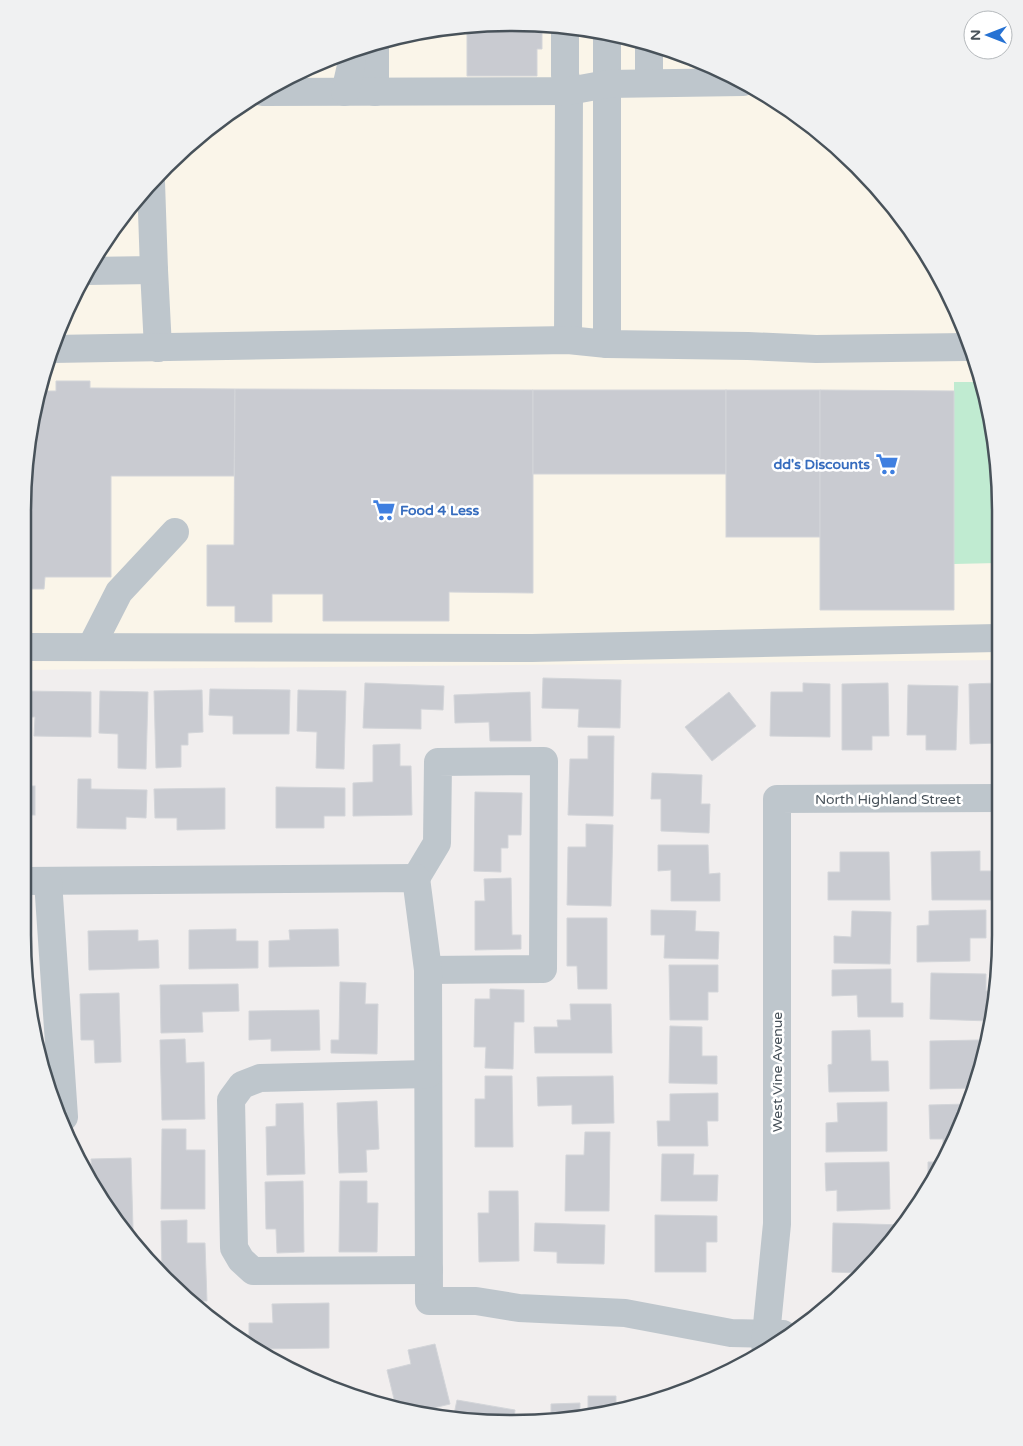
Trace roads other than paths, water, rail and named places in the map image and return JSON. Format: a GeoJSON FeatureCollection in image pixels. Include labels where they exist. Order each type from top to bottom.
{"type":"FeatureCollection","features":[{"type":"Feature","properties":{"kind":"street"},"geometry":{"type":"LineString","coordinates":[[565,34],[565,75],[569,91],[568,340]]}},
{"type":"Feature","properties":{"kind":"street"},"geometry":{"type":"LineString","coordinates":[[606,40],[607,344]]}},
{"type":"Feature","properties":{"kind":"street"},"geometry":{"type":"LineString","coordinates":[[375,52],[376,92]]}},
{"type":"Feature","properties":{"kind":"street"},"geometry":{"type":"LineString","coordinates":[[649,52],[650,83]]}},
{"type":"Feature","properties":{"kind":"street"},"geometry":{"type":"LineString","coordinates":[[345,92],[351,59]]}},
{"type":"Feature","properties":{"kind":"street"},"geometry":{"type":"LineString","coordinates":[[278,92],[569,91],[606,84],[726,82]]}},
{"type":"Feature","properties":{"kind":"street"},"geometry":{"type":"LineString","coordinates":[[151,194],[158,348]]}},
{"type":"Feature","properties":{"kind":"street"},"geometry":{"type":"LineString","coordinates":[[96,271],[154,270]]}},
{"type":"Feature","properties":{"kind":"street"},"geometry":{"type":"LineString","coordinates":[[60,349],[568,340],[607,344],[738,345],[816,349],[962,347]]}},
{"type":"Feature","properties":{"kind":"street"},"geometry":{"type":"LineString","coordinates":[[92,647],[119,592],[174,532]]}},
{"type":"Feature","properties":{"kind":"street"},"geometry":{"type":"LineString","coordinates":[[31,647],[532,648],[992,638]]}},
{"type":"Feature","properties":{"kind":"street"},"geometry":{"type":"LineString","coordinates":[[428,970],[543,969],[544,761],[438,762],[437,843],[416,878],[428,970],[429,1301],[476,1301],[520,1308],[625,1313],[731,1333],[772,1337]]}},
{"type":"Feature","properties":{"kind":"street","name":"North Highland Street"},"geometry":{"type":"LineString","coordinates":[[777,799],[992,798]]}},
{"type":"Feature","properties":{"kind":"street","name":"West Vine Avenue"},"geometry":{"type":"LineString","coordinates":[[772,1337],[777,1224],[777,799]]}},
{"type":"Feature","properties":{"kind":"street"},"geometry":{"type":"LineString","coordinates":[[62,1103],[35,881],[416,878]]}},
{"type":"Feature","properties":{"kind":"street"},"geometry":{"type":"LineString","coordinates":[[428,1074],[260,1078],[242,1086],[232,1100],[234,1248],[241,1260],[253,1271],[429,1270]]}},
{"type":"Feature","properties":{"kind":"place","name":"dd's Discounts"},"geometry":{"type":"Point","coordinates":[887,464]}},
{"type":"Feature","properties":{"kind":"place","name":"Food 4 Less"},"geometry":{"type":"Point","coordinates":[384,510]}}]}
